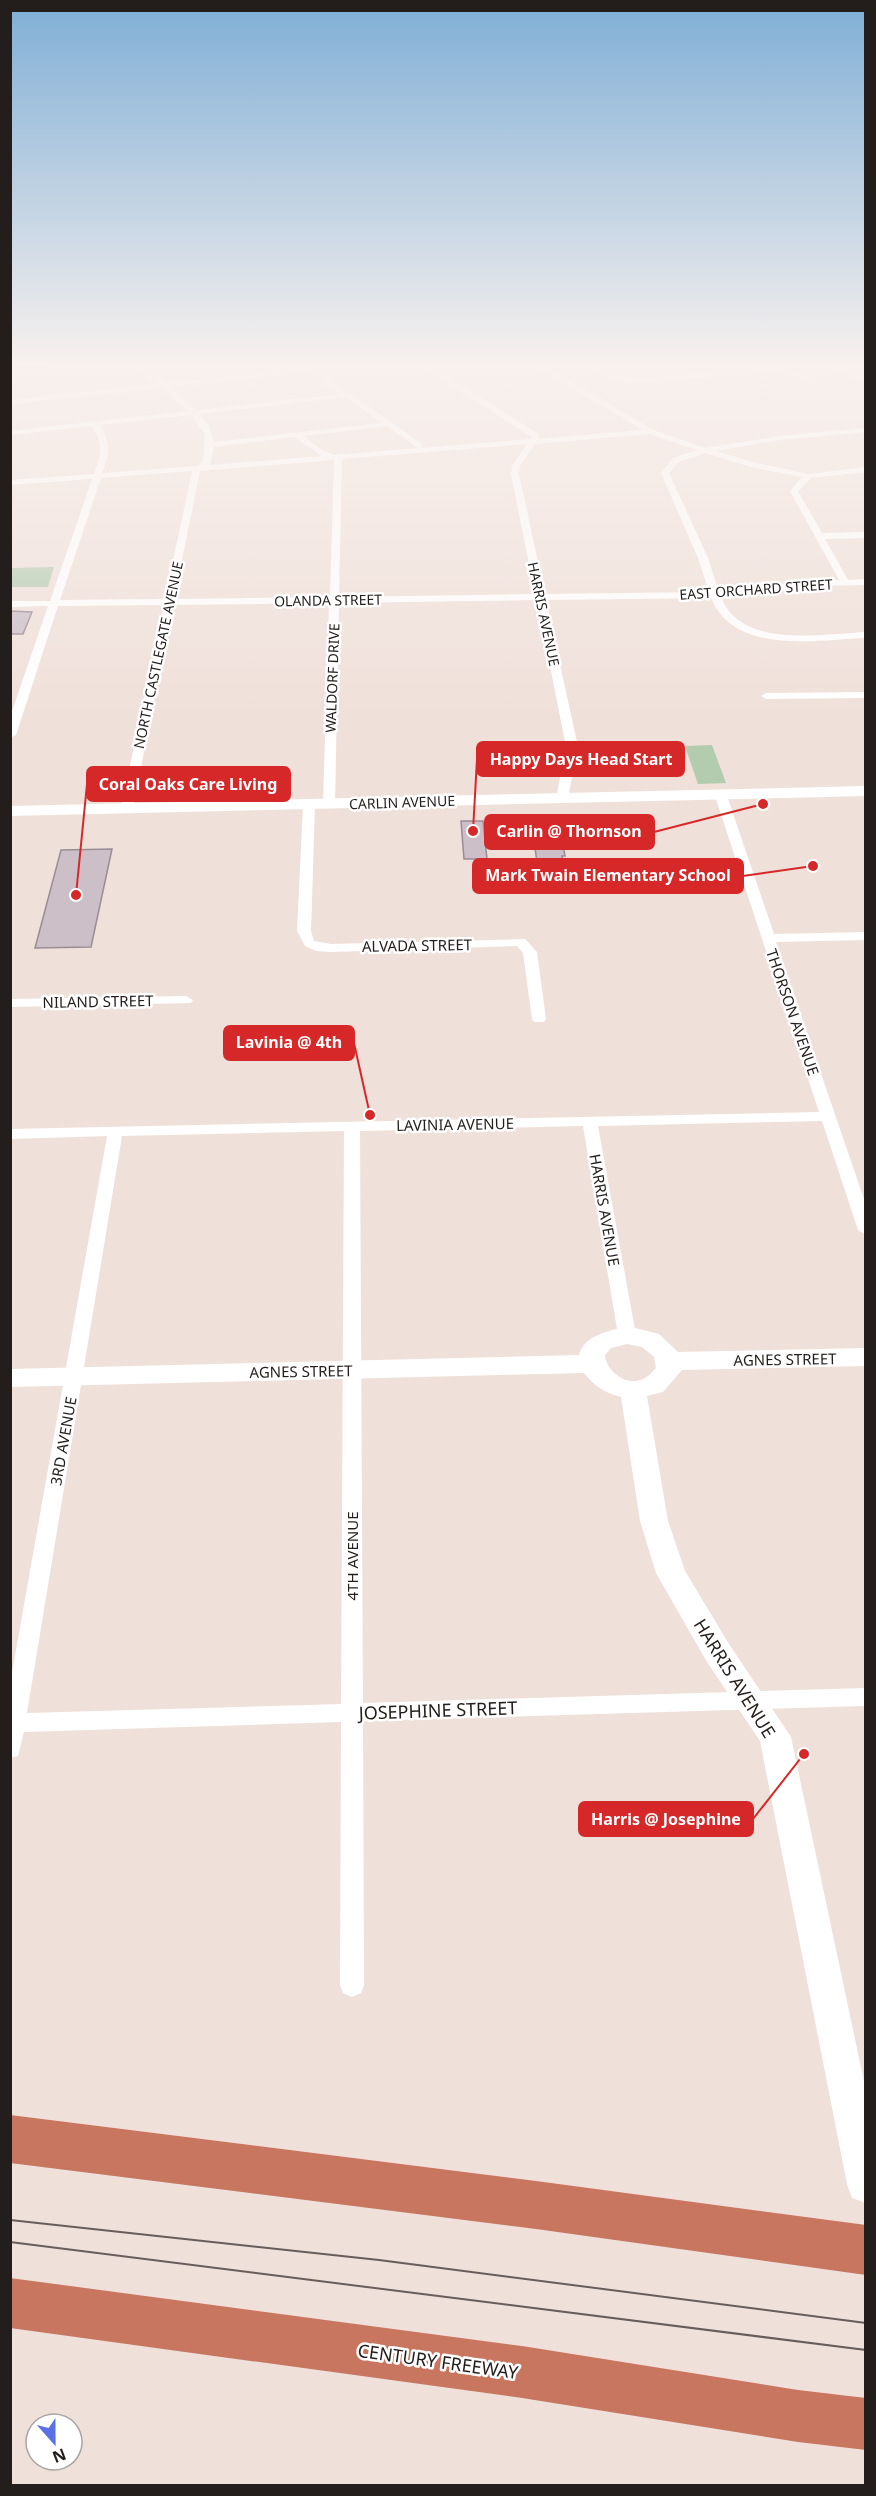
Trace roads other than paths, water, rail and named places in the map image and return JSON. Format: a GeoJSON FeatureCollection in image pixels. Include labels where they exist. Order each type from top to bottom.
{"type":"FeatureCollection","features":[{"type":"Feature","properties":{"kind":"highway"},"geometry":{"type":"LineString","coordinates":[[10,2139],[524,2203],[866,2250]]}},
{"type":"Feature","properties":{"kind":"highway","name":"CENTURY FREEWAY"},"geometry":{"type":"LineString","coordinates":[[10,2303],[522,2372],[798,2416],[866,2424]]}},
{"type":"Feature","properties":{"kind":"street"},"geometry":{"type":"LineString","coordinates":[[10,735],[96,480]]}},
{"type":"Feature","properties":{"kind":"street","name":"NORTH CASTLEGATE AVENUE"},"geometry":{"type":"LineString","coordinates":[[127,808],[194,480]]}},
{"type":"Feature","properties":{"kind":"street","name":"WALDORF DRIVE"},"geometry":{"type":"LineString","coordinates":[[328,804],[337,480]]}},
{"type":"Feature","properties":{"kind":"street","name":"HARRIS AVENUE"},"geometry":{"type":"LineString","coordinates":[[517,480],[572,747],[562,798]]}},
{"type":"Feature","properties":{"kind":"street"},"geometry":{"type":"LineString","coordinates":[[668,480],[704,560],[715,595],[724,614],[732,624],[752,633],[776,636],[866,635]]}},
{"type":"Feature","properties":{"kind":"street"},"geometry":{"type":"LineString","coordinates":[[803,480],[794,491],[845,582]]}},
{"type":"Feature","properties":{"kind":"street"},"geometry":{"type":"LineString","coordinates":[[819,537],[866,535]]}},
{"type":"Feature","properties":{"kind":"street","name":"EAST ORCHARD STREET"},"geometry":{"type":"LineString","coordinates":[[646,595],[715,595],[798,585],[866,582]]}},
{"type":"Feature","properties":{"kind":"street","name":"OLANDA STREET"},"geometry":{"type":"LineString","coordinates":[[10,604],[646,595]]}},
{"type":"Feature","properties":{"kind":"street"},"geometry":{"type":"LineString","coordinates":[[766,696],[866,695]]}},
{"type":"Feature","properties":{"kind":"street","name":"CARLIN AVENUE"},"geometry":{"type":"LineString","coordinates":[[10,811],[866,791]]}},
{"type":"Feature","properties":{"kind":"street","name":"THORSON AVENUE"},"geometry":{"type":"LineString","coordinates":[[720,794],[866,1230]]}},
{"type":"Feature","properties":{"kind":"street","name":"ALVADA STREET"},"geometry":{"type":"LineString","coordinates":[[309,805],[304,931],[306,942],[309,945],[320,948],[514,942],[525,945],[530,952],[539,1019]]}},
{"type":"Feature","properties":{"kind":"street"},"geometry":{"type":"LineString","coordinates":[[768,938],[866,936]]}},
{"type":"Feature","properties":{"kind":"street","name":"NILAND STREET"},"geometry":{"type":"LineString","coordinates":[[10,1003],[186,1000]]}},
{"type":"Feature","properties":{"kind":"street","name":"LAVINIA AVENUE"},"geometry":{"type":"LineString","coordinates":[[10,1134],[827,1116]]}},
{"type":"Feature","properties":{"kind":"street","name":"HARRIS AVENUE"},"geometry":{"type":"LineString","coordinates":[[590,1121],[627,1335]]}},
{"type":"Feature","properties":{"kind":"street","name":"4TH AVENUE"},"geometry":{"type":"LineString","coordinates":[[352,1126],[352,1985]]}},
{"type":"Feature","properties":{"kind":"street","name":"3RD AVENUE"},"geometry":{"type":"LineString","coordinates":[[10,1749],[115,1132]]}},
{"type":"Feature","properties":{"kind":"street"},"geometry":{"type":"LineString","coordinates":[[627,1335],[650,1340],[666,1353],[669,1361],[669,1370],[656,1384],[633,1389],[621,1388],[601,1379],[591,1364],[594,1348],[602,1341],[627,1335]]}},
{"type":"Feature","properties":{"kind":"street","name":"AGNES STREET"},"geometry":{"type":"LineString","coordinates":[[669,1361],[866,1357]]}},
{"type":"Feature","properties":{"kind":"street","name":"AGNES STREET"},"geometry":{"type":"LineString","coordinates":[[10,1378],[591,1364]]}},
{"type":"Feature","properties":{"kind":"street","name":"HARRIS AVENUE"},"geometry":{"type":"LineString","coordinates":[[633,1389],[654,1521],[667,1564],[712,1643],[748,1700],[775,1737],[866,2184]]}},
{"type":"Feature","properties":{"kind":"street","name":"JOSEPHINE STREET"},"geometry":{"type":"LineString","coordinates":[[13,1723],[866,1697]]}},
{"type":"Feature","properties":{"kind":"tram line"},"geometry":{"type":"LineString","coordinates":[[10,2220],[379,2260],[866,2323]]}},
{"type":"Feature","properties":{"kind":"tram line"},"geometry":{"type":"LineString","coordinates":[[10,2242],[866,2350]]}},
{"type":"Feature","properties":{"kind":"place","name":"Carlin @ Thornson"},"geometry":{"type":"Point","coordinates":[763,804]}},
{"type":"Feature","properties":{"kind":"place","name":"Happy Days Head Start"},"geometry":{"type":"Point","coordinates":[473,831]}},
{"type":"Feature","properties":{"kind":"place","name":"Mark Twain Elementary School"},"geometry":{"type":"Point","coordinates":[813,866]}},
{"type":"Feature","properties":{"kind":"place","name":"Coral Oaks Care Living"},"geometry":{"type":"Point","coordinates":[76,895]}},
{"type":"Feature","properties":{"kind":"place","name":"Lavinia @ 4th"},"geometry":{"type":"Point","coordinates":[370,1115]}},
{"type":"Feature","properties":{"kind":"place","name":"Harris @ Josephine"},"geometry":{"type":"Point","coordinates":[804,1754]}}]}
